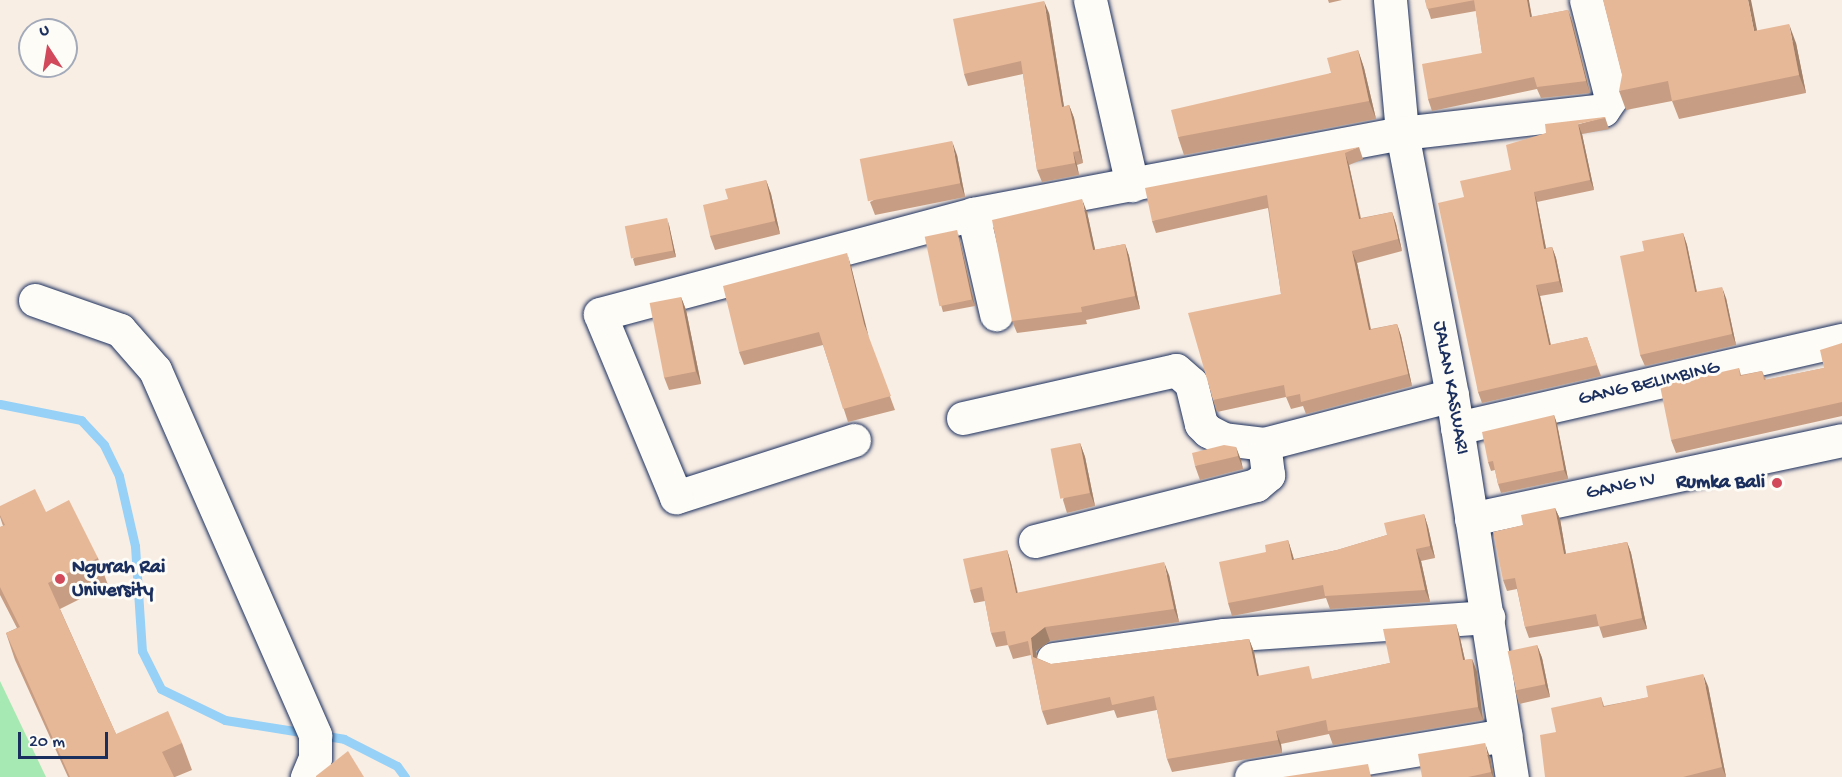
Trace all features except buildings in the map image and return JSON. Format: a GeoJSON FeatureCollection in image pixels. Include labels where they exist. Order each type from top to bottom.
{"type":"FeatureCollection","features":[{"type":"Feature","properties":{"kind":"street"},"geometry":{"type":"LineString","coordinates":[[1090,0],[1132,185]]}},
{"type":"Feature","properties":{"kind":"street","name":"JALAN KASWARI"},"geometry":{"type":"LineString","coordinates":[[1390,0],[1402,133],[1452,395],[1512,777]]}},
{"type":"Feature","properties":{"kind":"street"},"geometry":{"type":"LineString","coordinates":[[854,440],[676,497],[600,314],[974,214],[1402,133],[1607,107],[1611,98],[1586,0]]}},
{"type":"Feature","properties":{"kind":"street"},"geometry":{"type":"LineString","coordinates":[[974,214],[996,314]]}},
{"type":"Feature","properties":{"kind":"street"},"geometry":{"type":"LineString","coordinates":[[35,300],[120,330],[155,370],[315,735],[315,758],[307,777]]}},
{"type":"Feature","properties":{"kind":"street","name":"GANG BELIMBING"},"geometry":{"type":"LineString","coordinates":[[1457,428],[1842,340]]}},
{"type":"Feature","properties":{"kind":"street"},"geometry":{"type":"LineString","coordinates":[[963,418],[1176,370],[1191,382],[1201,424],[1208,430],[1224,439],[1264,444],[1452,395]]}},
{"type":"Feature","properties":{"kind":"street","name":"GANG IV"},"geometry":{"type":"LineString","coordinates":[[1471,519],[1842,440]]}},
{"type":"Feature","properties":{"kind":"street"},"geometry":{"type":"LineString","coordinates":[[1035,541],[1256,485],[1268,475],[1264,444]]}},
{"type":"Feature","properties":{"kind":"street"},"geometry":{"type":"LineString","coordinates":[[1053,659],[1224,635],[1488,617]]}},
{"type":"Feature","properties":{"kind":"street"},"geometry":{"type":"LineString","coordinates":[[1251,777],[1506,735]]}},
{"type":"Feature","properties":{"kind":"green space"},"geometry":{"type":"Polygon","coordinates":[[[0,681],[46,777],[0,777],[0,681]]]}},
{"type":"Feature","properties":{"kind":"waterway"},"geometry":{"type":"LineString","coordinates":[[0,404],[81,420],[104,445],[119,476],[135,546],[142,651],[161,689],[225,720],[307,733]]}},
{"type":"Feature","properties":{"kind":"waterway"},"geometry":{"type":"LineString","coordinates":[[320,735],[344,739],[397,766],[405,777]]}},
{"type":"Feature","properties":{"kind":"place","name":"Rumka Bali"},"geometry":{"type":"Point","coordinates":[1777,483]}},
{"type":"Feature","properties":{"kind":"place","name":"Ngurah Rai University"},"geometry":{"type":"Point","coordinates":[60,579]}}]}
